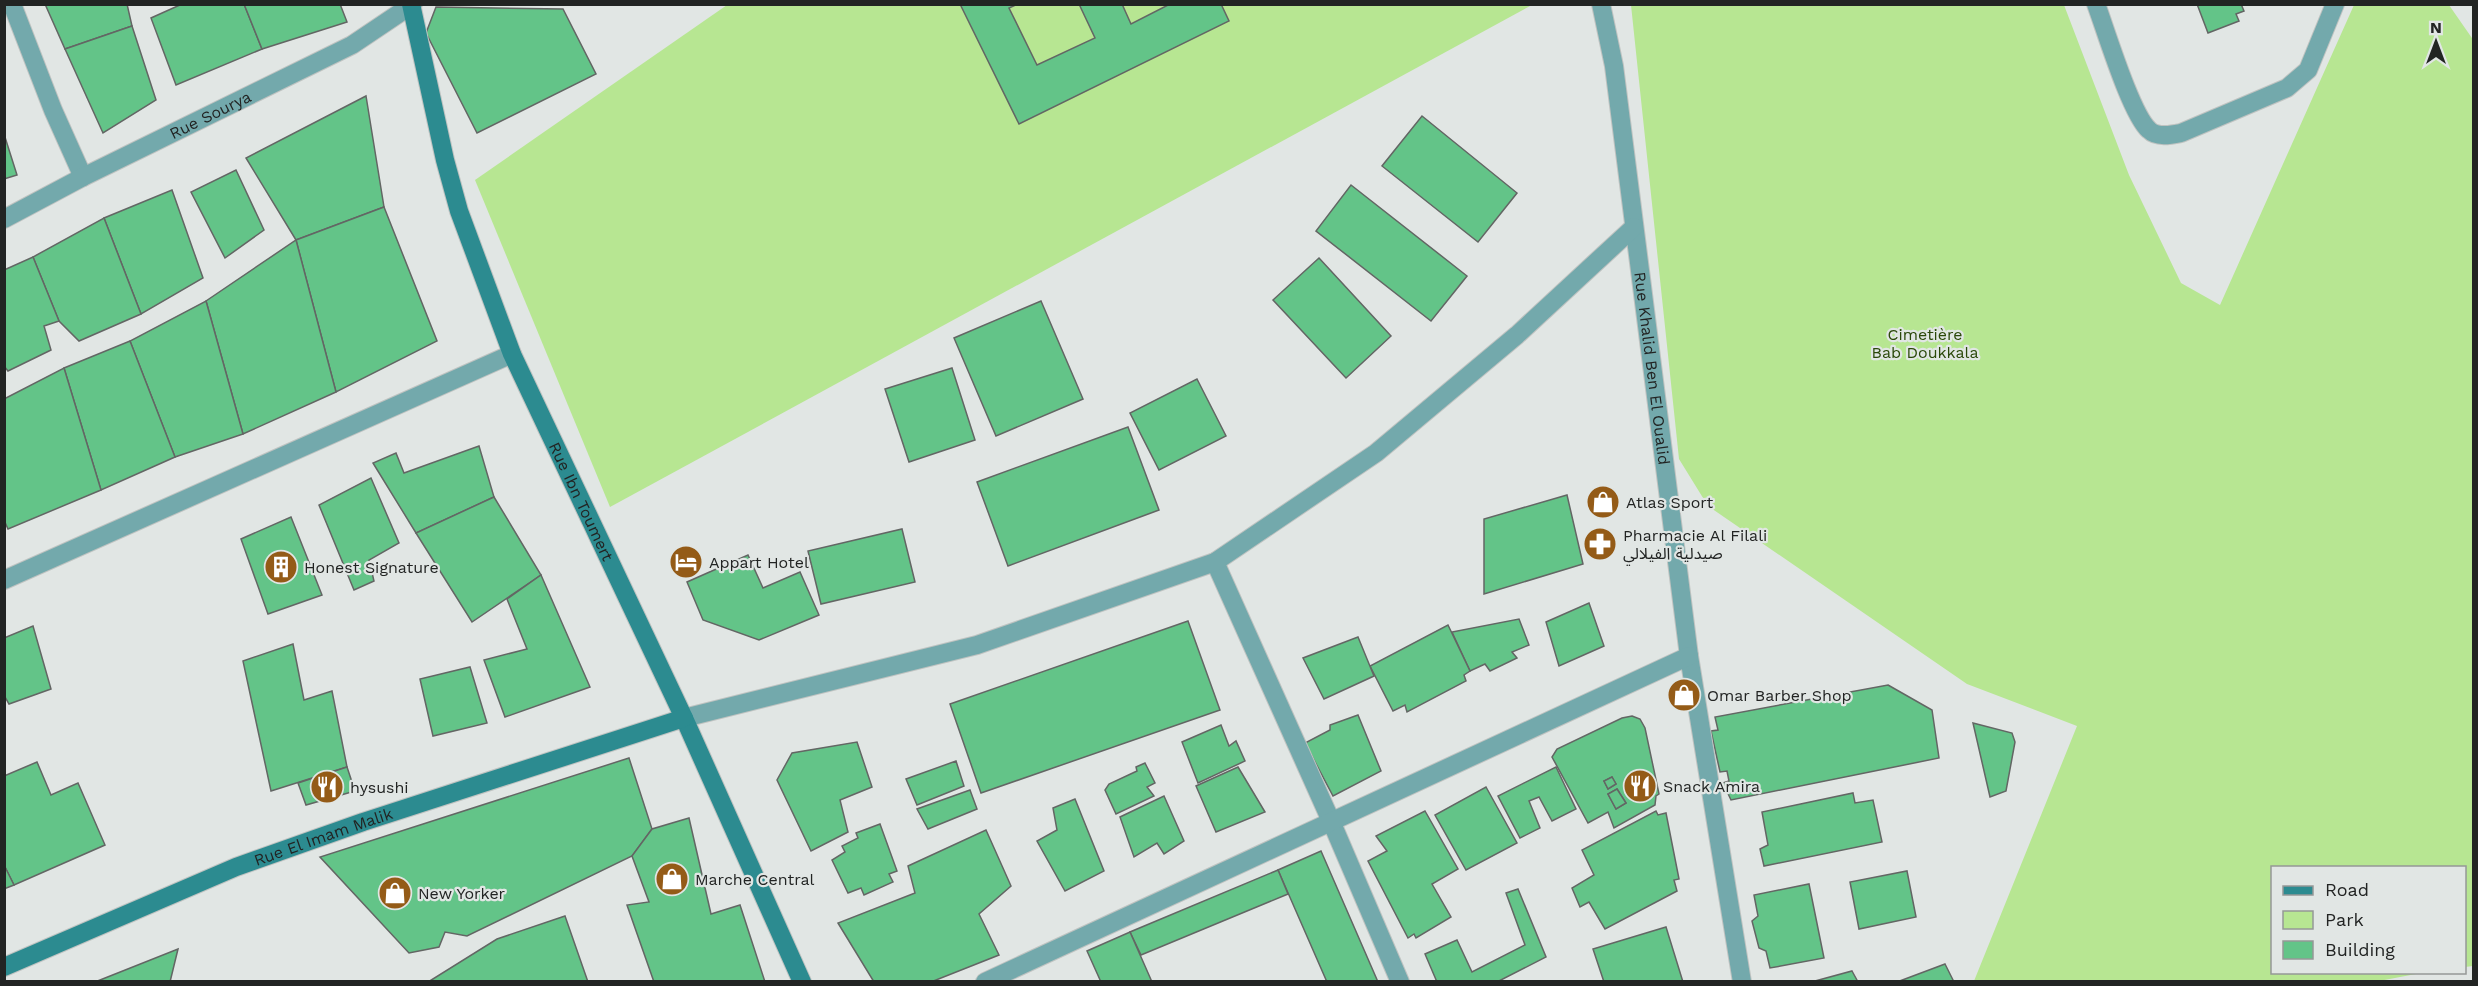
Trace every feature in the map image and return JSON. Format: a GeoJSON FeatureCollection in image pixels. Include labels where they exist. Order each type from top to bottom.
{"type":"FeatureCollection","features":[{"type":"Feature","properties":{"kind":"street"},"geometry":{"type":"LineString","coordinates":[[12,4],[49,100],[84,177]]}},
{"type":"Feature","properties":{"kind":"street","name":"Rue Khalid Ben El Oualid"},"geometry":{"type":"LineString","coordinates":[[1601,4],[1614,66],[1689,656],[1742,981]]}},
{"type":"Feature","properties":{"kind":"street"},"geometry":{"type":"LineString","coordinates":[[2096,4],[2137,114],[2150,132],[2164,136],[2181,134],[2288,88],[2308,70],[2335,4]]}},
{"type":"Feature","properties":{"kind":"street","name":"Rue Sourya"},"geometry":{"type":"LineString","coordinates":[[4,219],[352,45],[412,5]]}},
{"type":"Feature","properties":{"kind":"street","name":"Rue Ibn Toumert"},"geometry":{"type":"LineString","coordinates":[[412,5],[445,160],[459,211],[512,354],[684,718],[802,981]]}},
{"type":"Feature","properties":{"kind":"street"},"geometry":{"type":"LineString","coordinates":[[684,718],[977,645],[1215,562],[1376,453],[1517,335],[1634,227]]}},
{"type":"Feature","properties":{"kind":"street"},"geometry":{"type":"LineString","coordinates":[[4,580],[512,354]]}},
{"type":"Feature","properties":{"kind":"street"},"geometry":{"type":"LineString","coordinates":[[1215,562],[1400,981]]}},
{"type":"Feature","properties":{"kind":"street"},"geometry":{"type":"LineString","coordinates":[[985,981],[1689,656]]}},
{"type":"Feature","properties":{"kind":"street","name":"Rue El Imam Malik"},"geometry":{"type":"LineString","coordinates":[[4,967],[236,867],[363,822],[684,718]]}},
{"type":"Feature","properties":{"kind":"green space"},"geometry":{"type":"Polygon","coordinates":[[[727,5],[1532,5],[610,507],[475,180],[727,5]]]}},
{"type":"Feature","properties":{"kind":"green space","name":"Cimetière Bab Doukkala"},"geometry":{"type":"Polygon","coordinates":[[[1631,5],[2064,5],[2129,175],[2181,283],[2220,305],[2354,5],[2449,5],[2474,41],[2473,966],[2466,967],[2466,866],[2271,866],[2271,974],[2416,974],[2374,982],[1974,981],[2077,726],[1967,684],[1708,506],[1679,459],[1631,5]]]}},
{"type":"Feature","properties":{"kind":"building"},"geometry":{"type":"Polygon","coordinates":[[[45,4],[127,4],[132,26],[65,49],[45,4]]]}},
{"type":"Feature","properties":{"kind":"building"},"geometry":{"type":"Polygon","coordinates":[[[182,4],[244,4],[262,49],[176,85],[151,18],[182,4]]]}},
{"type":"Feature","properties":{"kind":"building"},"geometry":{"type":"Polygon","coordinates":[[[244,4],[340,4],[347,22],[262,49],[244,4]]]}},
{"type":"Feature","properties":{"kind":"building"},"geometry":{"type":"Polygon","coordinates":[[[960,4],[1018,4],[1009,8],[1037,65],[1095,38],[1079,4],[1122,4],[1131,24],[1170,4],[1221,4],[1229,21],[1019,124],[960,4]]]}},
{"type":"Feature","properties":{"kind":"building"},"geometry":{"type":"Polygon","coordinates":[[[2197,4],[2241,4],[2244,11],[2236,14],[2239,21],[2208,33],[2197,4]]]}},
{"type":"Feature","properties":{"kind":"building"},"geometry":{"type":"Polygon","coordinates":[[[436,7],[563,9],[596,74],[477,133],[426,33],[436,7]]]}},
{"type":"Feature","properties":{"kind":"building"},"geometry":{"type":"Polygon","coordinates":[[[132,26],[156,100],[103,133],[65,49],[132,26]]]}},
{"type":"Feature","properties":{"kind":"building"},"geometry":{"type":"Polygon","coordinates":[[[366,96],[384,207],[296,240],[246,158],[366,96]]]}},
{"type":"Feature","properties":{"kind":"building"},"geometry":{"type":"Polygon","coordinates":[[[1422,116],[1517,193],[1478,242],[1382,166],[1422,116]]]}},
{"type":"Feature","properties":{"kind":"building"},"geometry":{"type":"Polygon","coordinates":[[[4,134],[17,175],[4,179],[4,134]]]}},
{"type":"Feature","properties":{"kind":"building"},"geometry":{"type":"Polygon","coordinates":[[[236,170],[264,230],[225,258],[191,192],[236,170]]]}},
{"type":"Feature","properties":{"kind":"building"},"geometry":{"type":"Polygon","coordinates":[[[1351,185],[1467,276],[1431,321],[1316,231],[1351,185]]]}},
{"type":"Feature","properties":{"kind":"building"},"geometry":{"type":"Polygon","coordinates":[[[172,190],[203,278],[141,314],[104,218],[172,190]]]}},
{"type":"Feature","properties":{"kind":"building"},"geometry":{"type":"Polygon","coordinates":[[[384,207],[437,341],[336,392],[296,240],[384,207]]]}},
{"type":"Feature","properties":{"kind":"building"},"geometry":{"type":"Polygon","coordinates":[[[104,218],[141,314],[79,341],[59,321],[33,257],[104,218]]]}},
{"type":"Feature","properties":{"kind":"building"},"geometry":{"type":"Polygon","coordinates":[[[296,240],[336,392],[243,434],[206,301],[296,240]]]}},
{"type":"Feature","properties":{"kind":"building"},"geometry":{"type":"Polygon","coordinates":[[[33,257],[59,321],[44,326],[51,350],[8,371],[4,366],[4,270],[33,257]]]}},
{"type":"Feature","properties":{"kind":"building"},"geometry":{"type":"Polygon","coordinates":[[[1319,258],[1391,336],[1346,378],[1273,300],[1319,258]]]}},
{"type":"Feature","properties":{"kind":"building"},"geometry":{"type":"Polygon","coordinates":[[[206,301],[243,434],[175,457],[130,341],[206,301]]]}},
{"type":"Feature","properties":{"kind":"building"},"geometry":{"type":"Polygon","coordinates":[[[1041,301],[1083,399],[996,436],[954,338],[1041,301]]]}},
{"type":"Feature","properties":{"kind":"building"},"geometry":{"type":"Polygon","coordinates":[[[130,341],[175,457],[101,490],[64,368],[130,341]]]}},
{"type":"Feature","properties":{"kind":"building"},"geometry":{"type":"Polygon","coordinates":[[[64,368],[101,490],[8,529],[4,520],[4,399],[64,368]]]}},
{"type":"Feature","properties":{"kind":"building"},"geometry":{"type":"Polygon","coordinates":[[[952,368],[975,440],[909,462],[885,389],[952,368]]]}},
{"type":"Feature","properties":{"kind":"building"},"geometry":{"type":"Polygon","coordinates":[[[1197,379],[1226,436],[1159,470],[1130,413],[1197,379]]]}},
{"type":"Feature","properties":{"kind":"building"},"geometry":{"type":"Polygon","coordinates":[[[1128,427],[1159,510],[1008,566],[977,482],[1128,427]]]}},
{"type":"Feature","properties":{"kind":"building"},"geometry":{"type":"Polygon","coordinates":[[[479,446],[494,497],[416,533],[373,463],[396,453],[404,473],[479,446]]]}},
{"type":"Feature","properties":{"kind":"building"},"geometry":{"type":"Polygon","coordinates":[[[371,478],[399,543],[369,560],[374,581],[354,590],[319,505],[371,478]]]}},
{"type":"Feature","properties":{"kind":"building"},"geometry":{"type":"Polygon","coordinates":[[[1567,495],[1583,564],[1484,594],[1484,519],[1567,495]]]}},
{"type":"Feature","properties":{"kind":"building"},"geometry":{"type":"Polygon","coordinates":[[[494,497],[541,575],[472,622],[416,533],[494,497]]]}},
{"type":"Feature","properties":{"kind":"building","name":"Honest Signature"},"geometry":{"type":"Polygon","coordinates":[[[291,517],[322,595],[268,614],[241,539],[291,517]]]}},
{"type":"Feature","properties":{"kind":"building"},"geometry":{"type":"Polygon","coordinates":[[[902,529],[915,582],[821,604],[808,551],[902,529]]]}},
{"type":"Feature","properties":{"kind":"building"},"geometry":{"type":"Polygon","coordinates":[[[748,555],[763,588],[800,572],[819,615],[759,640],[703,620],[687,582],[748,555]]]}},
{"type":"Feature","properties":{"kind":"building"},"geometry":{"type":"Polygon","coordinates":[[[541,575],[590,687],[505,717],[484,660],[527,649],[507,599],[541,575]]]}},
{"type":"Feature","properties":{"kind":"building"},"geometry":{"type":"Polygon","coordinates":[[[1589,603],[1604,646],[1559,666],[1546,622],[1589,603]]]}},
{"type":"Feature","properties":{"kind":"building"},"geometry":{"type":"Polygon","coordinates":[[[1519,619],[1529,645],[1512,652],[1517,658],[1490,671],[1485,664],[1470,671],[1452,632],[1519,619]]]}},
{"type":"Feature","properties":{"kind":"building"},"geometry":{"type":"Polygon","coordinates":[[[1188,621],[1220,710],[981,793],[950,704],[1188,621]]]}},
{"type":"Feature","properties":{"kind":"building"},"geometry":{"type":"Polygon","coordinates":[[[1448,625],[1470,671],[1464,675],[1466,681],[1407,712],[1405,705],[1393,711],[1370,666],[1448,625]]]}},
{"type":"Feature","properties":{"kind":"building"},"geometry":{"type":"Polygon","coordinates":[[[33,626],[51,689],[9,704],[4,695],[4,638],[33,626]]]}},
{"type":"Feature","properties":{"kind":"building"},"geometry":{"type":"Polygon","coordinates":[[[1358,637],[1374,676],[1324,699],[1303,658],[1358,637]]]}},
{"type":"Feature","properties":{"kind":"building"},"geometry":{"type":"Polygon","coordinates":[[[293,644],[304,700],[332,691],[347,767],[271,791],[243,661],[293,644]]]}},
{"type":"Feature","properties":{"kind":"building"},"geometry":{"type":"Polygon","coordinates":[[[470,667],[487,723],[433,736],[420,679],[470,667]]]}},
{"type":"Feature","properties":{"kind":"building"},"geometry":{"type":"Polygon","coordinates":[[[1888,685],[1932,710],[1939,758],[1731,800],[1723,783],[1729,781],[1727,771],[1720,772],[1711,731],[1718,730],[1715,717],[1888,685]]]}},
{"type":"Feature","properties":{"kind":"building"},"geometry":{"type":"Polygon","coordinates":[[[1358,715],[1381,771],[1333,796],[1305,743],[1330,730],[1330,725],[1358,715]]]}},
{"type":"Feature","properties":{"kind":"building"},"geometry":{"type":"Polygon","coordinates":[[[1632,716],[1640,719],[1645,728],[1659,794],[1656,796],[1655,805],[1614,828],[1608,812],[1588,823],[1552,757],[1557,749],[1622,718],[1632,716]],[[1612,777],[1604,781],[1608,789],[1616,784],[1612,777]],[[1617,789],[1608,794],[1616,809],[1626,803],[1617,789]]]}},
{"type":"Feature","properties":{"kind":"building"},"geometry":{"type":"Polygon","coordinates":[[[1973,723],[2012,733],[2015,742],[2006,791],[1990,797],[1973,723]]]}},
{"type":"Feature","properties":{"kind":"building"},"geometry":{"type":"Polygon","coordinates":[[[1221,725],[1229,746],[1236,741],[1245,761],[1198,783],[1182,742],[1221,725]]]}},
{"type":"Feature","properties":{"kind":"building"},"geometry":{"type":"Polygon","coordinates":[[[857,742],[872,787],[840,800],[848,832],[811,851],[777,780],[792,753],[857,742]]]}},
{"type":"Feature","properties":{"kind":"building"},"geometry":{"type":"Polygon","coordinates":[[[629,758],[652,829],[632,856],[467,936],[445,932],[439,947],[409,953],[320,857],[629,758]]]}},
{"type":"Feature","properties":{"kind":"building"},"geometry":{"type":"Polygon","coordinates":[[[956,761],[964,786],[917,805],[906,779],[956,761]]]}},
{"type":"Feature","properties":{"kind":"building"},"geometry":{"type":"Polygon","coordinates":[[[37,762],[51,795],[78,783],[105,845],[14,885],[4,865],[4,776],[37,762]]]}},
{"type":"Feature","properties":{"kind":"building"},"geometry":{"type":"Polygon","coordinates":[[[1145,763],[1155,783],[1147,787],[1154,796],[1116,814],[1105,790],[1109,784],[1137,771],[1136,767],[1145,763]]]}},
{"type":"Feature","properties":{"kind":"building","name":"hysushi"},"geometry":{"type":"Polygon","coordinates":[[[347,767],[355,791],[306,805],[298,783],[347,767]]]}},
{"type":"Feature","properties":{"kind":"building"},"geometry":{"type":"Polygon","coordinates":[[[1238,767],[1265,812],[1216,832],[1196,786],[1238,767]]]}},
{"type":"Feature","properties":{"kind":"building"},"geometry":{"type":"Polygon","coordinates":[[[1556,767],[1576,809],[1552,821],[1539,797],[1529,801],[1540,828],[1520,838],[1498,796],[1556,767]]]}},
{"type":"Feature","properties":{"kind":"building"},"geometry":{"type":"Polygon","coordinates":[[[1612,777],[1616,784],[1608,789],[1604,781],[1612,777]]]}},
{"type":"Feature","properties":{"kind":"building"},"geometry":{"type":"Polygon","coordinates":[[[1486,787],[1517,843],[1466,870],[1435,815],[1486,787]]]}},
{"type":"Feature","properties":{"kind":"building"},"geometry":{"type":"Polygon","coordinates":[[[1617,789],[1626,803],[1616,809],[1608,794],[1617,789]]]}},
{"type":"Feature","properties":{"kind":"building"},"geometry":{"type":"Polygon","coordinates":[[[970,790],[977,809],[928,829],[917,809],[970,790]]]}},
{"type":"Feature","properties":{"kind":"building"},"geometry":{"type":"Polygon","coordinates":[[[1853,793],[1855,803],[1873,800],[1882,842],[1764,866],[1760,849],[1768,845],[1762,812],[1853,793]]]}},
{"type":"Feature","properties":{"kind":"building"},"geometry":{"type":"Polygon","coordinates":[[[1164,796],[1184,841],[1164,854],[1157,843],[1134,857],[1120,817],[1164,796]]]}},
{"type":"Feature","properties":{"kind":"building"},"geometry":{"type":"Polygon","coordinates":[[[1075,799],[1104,871],[1065,891],[1037,841],[1057,830],[1053,808],[1075,799]]]}},
{"type":"Feature","properties":{"kind":"building"},"geometry":{"type":"Polygon","coordinates":[[[1425,811],[1458,869],[1432,884],[1451,917],[1416,938],[1414,934],[1408,938],[1368,861],[1387,851],[1376,836],[1425,811]]]}},
{"type":"Feature","properties":{"kind":"building"},"geometry":{"type":"Polygon","coordinates":[[[1656,811],[1658,815],[1666,813],[1679,879],[1674,880],[1677,891],[1605,929],[1589,902],[1580,907],[1572,888],[1594,875],[1582,850],[1656,811]]]}},
{"type":"Feature","properties":{"kind":"building","name":"Marche Central"},"geometry":{"type":"Polygon","coordinates":[[[689,818],[711,914],[740,905],[765,982],[654,982],[627,905],[649,902],[632,856],[652,829],[689,818]]]}},
{"type":"Feature","properties":{"kind":"building"},"geometry":{"type":"Polygon","coordinates":[[[880,824],[897,871],[889,874],[893,882],[864,895],[861,888],[848,893],[832,860],[845,852],[842,846],[858,838],[856,833],[880,824]]]}},
{"type":"Feature","properties":{"kind":"building"},"geometry":{"type":"Polygon","coordinates":[[[986,830],[1011,886],[979,914],[999,955],[931,982],[874,982],[838,923],[915,893],[908,866],[986,830]]]}},
{"type":"Feature","properties":{"kind":"building"},"geometry":{"type":"Polygon","coordinates":[[[1321,851],[1378,982],[1327,982],[1278,870],[1321,851]]]}},
{"type":"Feature","properties":{"kind":"building"},"geometry":{"type":"Polygon","coordinates":[[[4,865],[14,885],[4,889],[4,865]]]}},
{"type":"Feature","properties":{"kind":"building"},"geometry":{"type":"Polygon","coordinates":[[[1278,870],[1288,894],[1141,955],[1130,932],[1278,870]]]}},
{"type":"Feature","properties":{"kind":"building"},"geometry":{"type":"Polygon","coordinates":[[[1907,871],[1916,917],[1859,929],[1850,882],[1907,871]]]}},
{"type":"Feature","properties":{"kind":"building"},"geometry":{"type":"Polygon","coordinates":[[[1809,884],[1824,958],[1770,968],[1766,951],[1759,948],[1752,921],[1758,916],[1754,895],[1809,884]]]}},
{"type":"Feature","properties":{"kind":"building"},"geometry":{"type":"Polygon","coordinates":[[[1518,889],[1546,957],[1497,982],[1437,982],[1425,954],[1457,940],[1472,972],[1525,945],[1506,893],[1518,889]]]}},
{"type":"Feature","properties":{"kind":"building"},"geometry":{"type":"Polygon","coordinates":[[[565,916],[588,982],[428,982],[497,939],[565,916]]]}},
{"type":"Feature","properties":{"kind":"building"},"geometry":{"type":"Polygon","coordinates":[[[1666,927],[1683,982],[1604,982],[1593,949],[1666,927]]]}},
{"type":"Feature","properties":{"kind":"building"},"geometry":{"type":"Polygon","coordinates":[[[1130,932],[1152,982],[1101,982],[1087,951],[1130,932]]]}},
{"type":"Feature","properties":{"kind":"building"},"geometry":{"type":"Polygon","coordinates":[[[178,949],[170,982],[95,982],[178,949]]]}},
{"type":"Feature","properties":{"kind":"building"},"geometry":{"type":"Polygon","coordinates":[[[1945,964],[1954,982],[1897,982],[1945,964]]]}},
{"type":"Feature","properties":{"kind":"building"},"geometry":{"type":"Polygon","coordinates":[[[1852,971],[1858,982],[1815,981],[1852,971]]]}},
{"type":"Feature","properties":{"kind":"place","name":"Atlas Sport"},"geometry":{"type":"Point","coordinates":[1603,502]}},
{"type":"Feature","properties":{"kind":"place","name":"Pharmacie Al Filali صيدلية الفيلالي"},"geometry":{"type":"Point","coordinates":[1600,544]}},
{"type":"Feature","properties":{"kind":"place","name":"Appart Hotel"},"geometry":{"type":"Point","coordinates":[686,562]}},
{"type":"Feature","properties":{"kind":"place","name":"Honest Signature"},"geometry":{"type":"Point","coordinates":[281,567]}},
{"type":"Feature","properties":{"kind":"place","name":"Omar Barber Shop"},"geometry":{"type":"Point","coordinates":[1684,695]}},
{"type":"Feature","properties":{"kind":"place","name":"Snack Amira"},"geometry":{"type":"Point","coordinates":[1640,786]}},
{"type":"Feature","properties":{"kind":"place","name":"hysushi"},"geometry":{"type":"Point","coordinates":[327,787]}},
{"type":"Feature","properties":{"kind":"place","name":"Marche Central"},"geometry":{"type":"Point","coordinates":[672,879]}},
{"type":"Feature","properties":{"kind":"place","name":"New Yorker"},"geometry":{"type":"Point","coordinates":[395,893]}}]}
